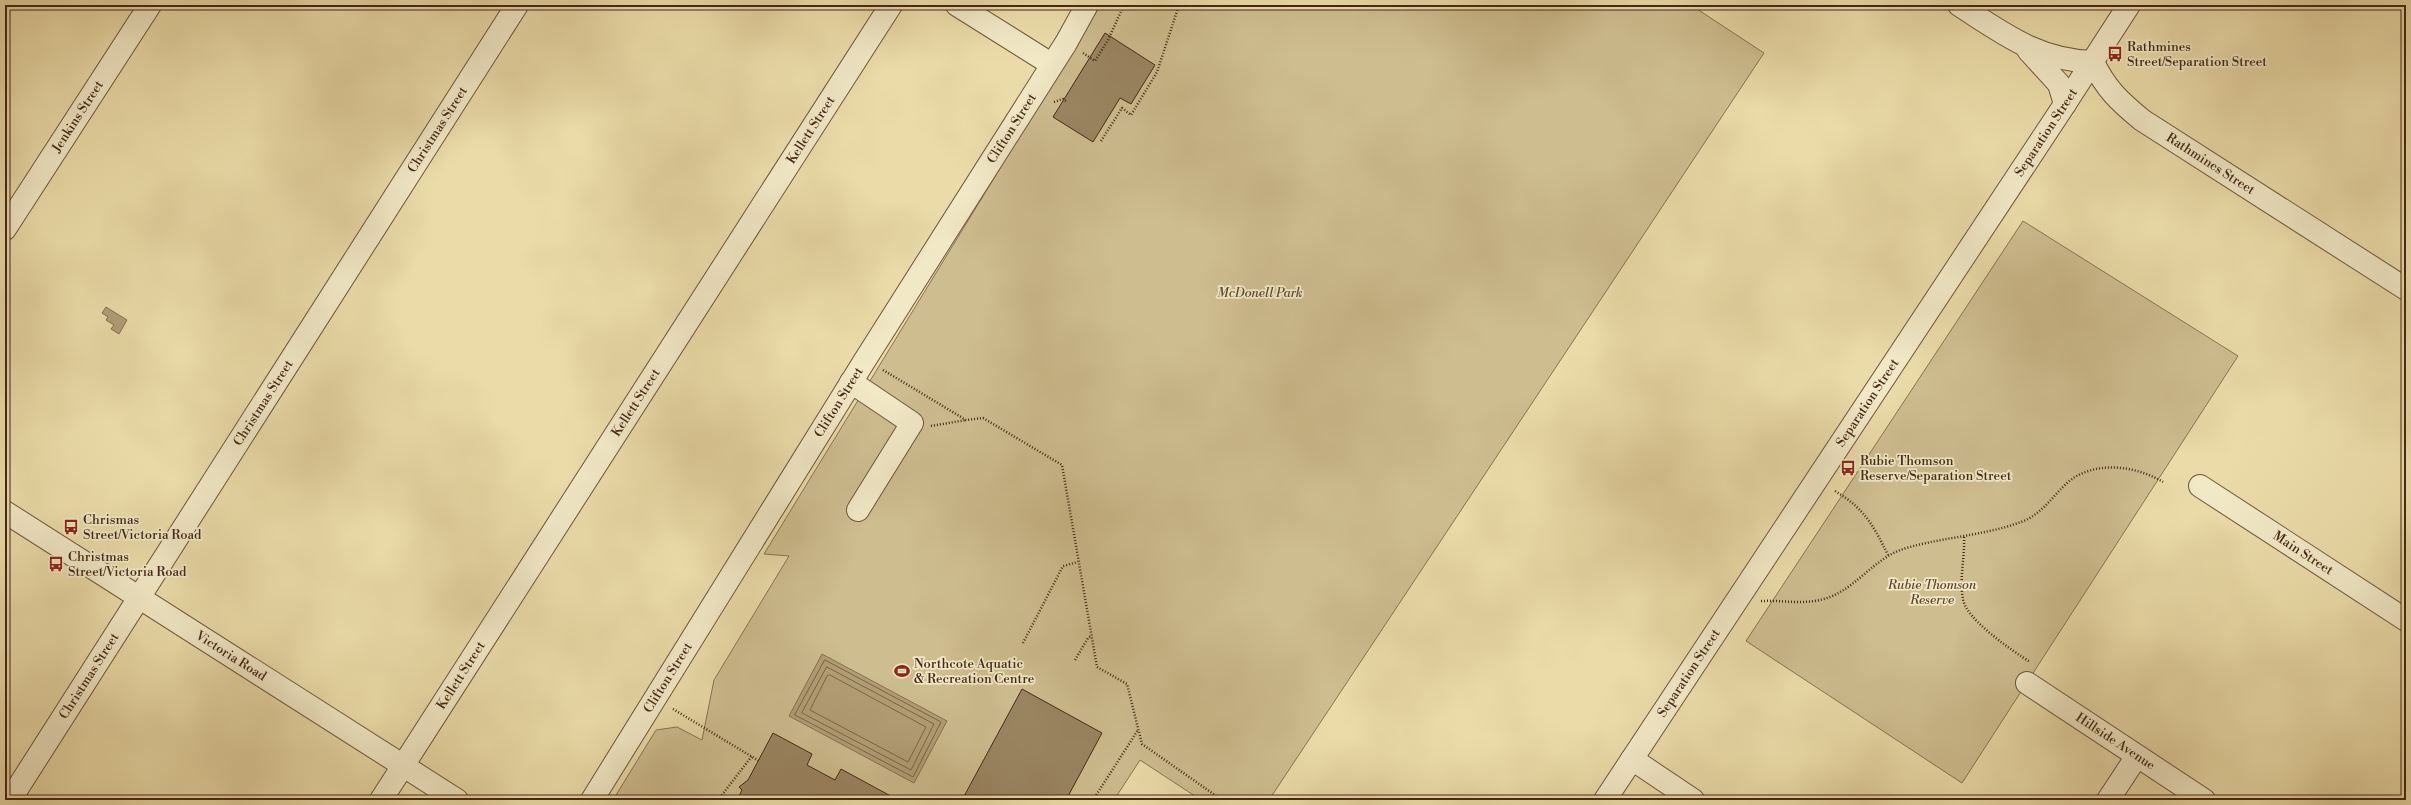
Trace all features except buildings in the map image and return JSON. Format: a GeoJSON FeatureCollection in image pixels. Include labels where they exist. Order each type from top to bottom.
{"type":"FeatureCollection","features":[{"type":"Feature","properties":{"kind":"street","name":"Jenkins Street"},"geometry":{"type":"LineString","coordinates":[[5,229],[150,5]]}},
{"type":"Feature","properties":{"kind":"street","name":"Christmas Street"},"geometry":{"type":"LineString","coordinates":[[10,800],[517,5]]}},
{"type":"Feature","properties":{"kind":"street","name":"Kellett Street"},"geometry":{"type":"LineString","coordinates":[[381,800],[891,5]]}},
{"type":"Feature","properties":{"kind":"street"},"geometry":{"type":"LineString","coordinates":[[957,5],[1051,64]]}},
{"type":"Feature","properties":{"kind":"street","name":"Clifton Street"},"geometry":{"type":"LineString","coordinates":[[592,800],[851,382],[1088,5]]}},
{"type":"Feature","properties":{"kind":"street"},"geometry":{"type":"LineString","coordinates":[[1959,5],[2023,45],[2057,58],[2093,62]]}},
{"type":"Feature","properties":{"kind":"street","name":"Separation Street"},"geometry":{"type":"LineString","coordinates":[[1605,800],[2066,104],[2129,5]]}},
{"type":"Feature","properties":{"kind":"street"},"geometry":{"type":"LineString","coordinates":[[2023,45],[2054,77],[2059,84],[2066,104]]}},
{"type":"Feature","properties":{"kind":"street","name":"Rathmines Street"},"geometry":{"type":"LineString","coordinates":[[2093,62],[2101,79],[2116,99],[2142,120],[2406,289]]}},
{"type":"Feature","properties":{"kind":"street"},"geometry":{"type":"LineString","coordinates":[[851,382],[912,423],[858,510]]}},
{"type":"Feature","properties":{"kind":"street","name":"Main Street"},"geometry":{"type":"LineString","coordinates":[[2200,486],[2406,620]]}},
{"type":"Feature","properties":{"kind":"street","name":"Victoria Road"},"geometry":{"type":"LineString","coordinates":[[5,512],[456,800]]}},
{"type":"Feature","properties":{"kind":"street","name":"Hillside Avenue"},"geometry":{"type":"LineString","coordinates":[[2029,673],[2137,756],[2204,800]]}},
{"type":"Feature","properties":{"kind":"street"},"geometry":{"type":"LineString","coordinates":[[2108,800],[2137,756]]}},
{"type":"Feature","properties":{"kind":"street"},"geometry":{"type":"LineString","coordinates":[[1632,759],[1693,800]]}},
{"type":"Feature","properties":{"kind":"path"},"geometry":{"type":"LineString","coordinates":[[1066,42],[1095,61],[1124,5]]}},
{"type":"Feature","properties":{"kind":"path"},"geometry":{"type":"LineString","coordinates":[[1101,141],[1122,108],[1131,115],[1157,72],[1180,5]]}},
{"type":"Feature","properties":{"kind":"path"},"geometry":{"type":"LineString","coordinates":[[865,360],[966,420]]}},
{"type":"Feature","properties":{"kind":"path"},"geometry":{"type":"LineString","coordinates":[[907,431],[983,418],[1062,465],[1097,667],[1127,684],[1142,744],[1222,800]]}},
{"type":"Feature","properties":{"kind":"path"},"geometry":{"type":"LineString","coordinates":[[1760,601],[1804,603],[1826,599],[1846,587],[1888,555],[1940,540],[1964,537],[2022,522],[2039,512],[2069,482],[2086,471],[2124,468],[2148,473],[2163,482]]}},
{"type":"Feature","properties":{"kind":"path"},"geometry":{"type":"LineString","coordinates":[[1835,491],[1855,503],[1865,514],[1888,555]]}},
{"type":"Feature","properties":{"kind":"path"},"geometry":{"type":"LineString","coordinates":[[1964,537],[1965,556],[1962,578],[1963,601],[1976,620],[2029,673]]}},
{"type":"Feature","properties":{"kind":"path"},"geometry":{"type":"LineString","coordinates":[[1023,643],[1063,566],[1078,562]]}},
{"type":"Feature","properties":{"kind":"path"},"geometry":{"type":"LineString","coordinates":[[1075,660],[1088,638],[1091,636]]}},
{"type":"Feature","properties":{"kind":"path"},"geometry":{"type":"LineString","coordinates":[[655,699],[759,761]]}},
{"type":"Feature","properties":{"kind":"path"},"geometry":{"type":"LineString","coordinates":[[1093,800],[1139,730]]}},
{"type":"Feature","properties":{"kind":"path"},"geometry":{"type":"LineString","coordinates":[[718,800],[752,756]]}},
{"type":"Feature","properties":{"kind":"green space","name":"McDonell Park"},"geometry":{"type":"Polygon","coordinates":[[[1100,5],[1691,5],[1764,53],[1269,800],[1201,800],[1140,760],[1114,800],[613,800],[656,730],[677,727],[702,740],[714,680],[789,556],[764,554],[1100,5]]]}},
{"type":"Feature","properties":{"kind":"green space","name":"Rubie Thomson Reserve"},"geometry":{"type":"Polygon","coordinates":[[[2023,221],[2238,356],[1962,783],[1746,641],[2023,221]]]}},
{"type":"Feature","properties":{"kind":"water"},"geometry":{"type":"Polygon","coordinates":[[[106,307],[127,320],[119,334],[111,329],[114,325],[106,320],[108,317],[102,313],[106,307]]]}},
{"type":"Feature","properties":{"kind":"water"},"geometry":{"type":"Polygon","coordinates":[[[822,654],[947,721],[914,783],[789,716],[822,654]]]}},
{"type":"Feature","properties":{"kind":"place","name":"Rathmines Street/Separation Street"},"geometry":{"type":"Point","coordinates":[2115,54]}},
{"type":"Feature","properties":{"kind":"place","name":"Rubie Thomson Reserve/Separation Street"},"geometry":{"type":"Point","coordinates":[1848,468]}},
{"type":"Feature","properties":{"kind":"place","name":"Chrismas Street/Victoria Road"},"geometry":{"type":"Point","coordinates":[71,527]}},
{"type":"Feature","properties":{"kind":"place","name":"Christmas Street/Victoria Road"},"geometry":{"type":"Point","coordinates":[56,564]}},
{"type":"Feature","properties":{"kind":"place","name":"Northcote Aquatic & Recreation Centre"},"geometry":{"type":"Point","coordinates":[902,671]}}]}
